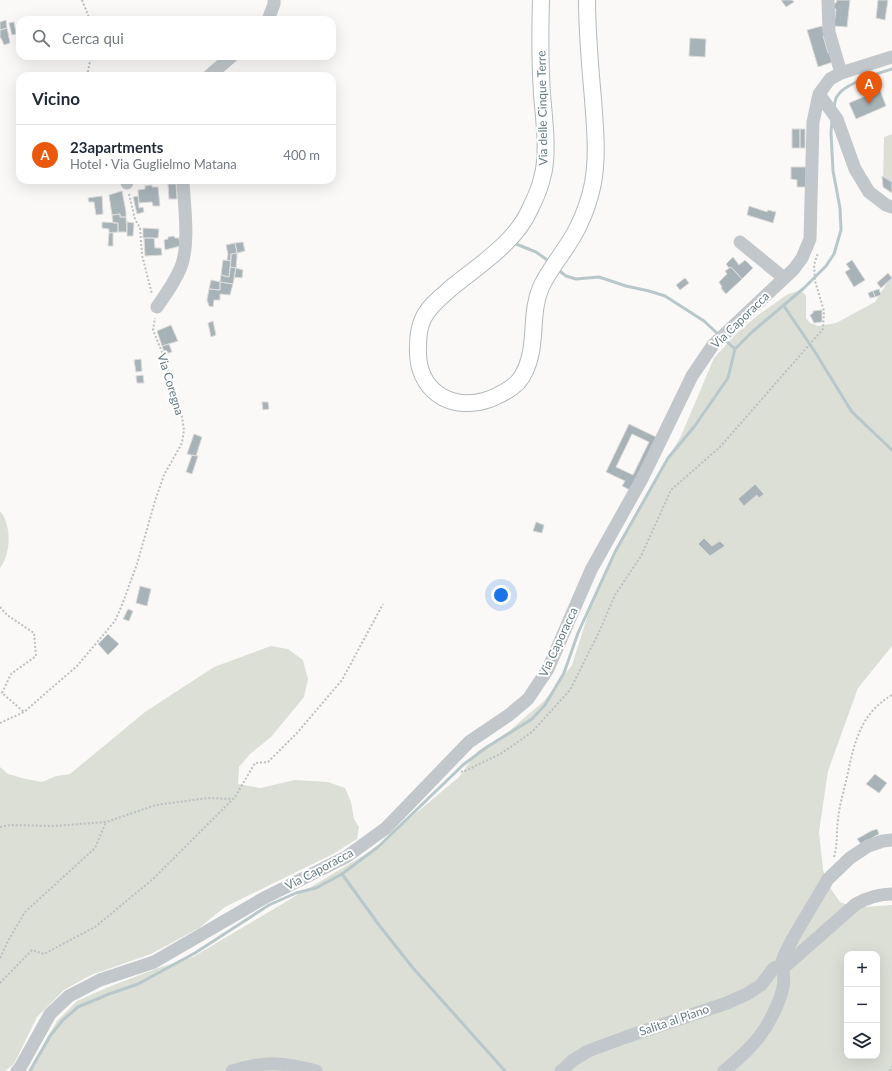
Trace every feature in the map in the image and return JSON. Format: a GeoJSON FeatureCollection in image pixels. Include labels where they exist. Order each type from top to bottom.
{"type":"FeatureCollection","features":[{"type":"Feature","properties":{"kind":"main road","name":"Via delle Cinque Terre"},"geometry":{"type":"LineString","coordinates":[[541,0],[541,49],[545,137],[543,178],[530,211],[521,225],[494,254],[469,273],[433,305],[423,318],[419,333],[419,365],[426,382],[432,389],[447,400],[459,403],[470,403],[493,398],[517,383],[522,376],[530,355],[533,339],[535,309],[542,286],[578,228],[589,202],[596,158],[588,41],[587,0]]}},
{"type":"Feature","properties":{"kind":"street"},"geometry":{"type":"LineString","coordinates":[[270,16],[274,0]]}},
{"type":"Feature","properties":{"kind":"street"},"geometry":{"type":"LineString","coordinates":[[828,0],[829,32],[841,73]]}},
{"type":"Feature","properties":{"kind":"street","name":"Via Caporacca"},"geometry":{"type":"LineString","coordinates":[[16,1071],[20,1068],[50,1014],[69,996],[100,980],[154,962],[264,898],[346,858],[386,828],[469,742],[509,715],[528,699],[548,669],[591,570],[643,477],[692,376],[713,345],[794,269],[802,258],[810,239],[813,122],[819,94],[830,80],[841,73],[892,57]]}},
{"type":"Feature","properties":{"kind":"street"},"geometry":{"type":"LineString","coordinates":[[214,72],[227,60]]}},
{"type":"Feature","properties":{"kind":"street"},"geometry":{"type":"LineString","coordinates":[[819,94],[837,119],[855,169],[869,192],[886,205],[892,207]]}},
{"type":"Feature","properties":{"kind":"street"},"geometry":{"type":"LineString","coordinates":[[157,307],[172,286],[181,266],[186,239],[183,184]]}},
{"type":"Feature","properties":{"kind":"street"},"geometry":{"type":"LineString","coordinates":[[740,242],[784,278]]}},
{"type":"Feature","properties":{"kind":"street"},"geometry":{"type":"LineString","coordinates":[[724,1071],[759,1037],[769,1021],[783,988],[784,979],[781,968],[784,956],[828,879],[850,858],[868,846],[883,841],[892,840]]}},
{"type":"Feature","properties":{"kind":"street","name":"Salita al Piano"},"geometry":{"type":"LineString","coordinates":[[561,1071],[572,1061],[588,1051],[626,1036],[727,1003],[747,994],[761,985],[773,969],[776,967],[781,968],[856,904],[867,898],[892,894]]}},
{"type":"Feature","properties":{"kind":"street"},"geometry":{"type":"LineString","coordinates":[[232,1071],[257,1065],[275,1063],[300,1066],[316,1071]]}},
{"type":"Feature","properties":{"kind":"path"},"geometry":{"type":"LineString","coordinates":[[82,0],[88,16]]}},
{"type":"Feature","properties":{"kind":"path"},"geometry":{"type":"LineString","coordinates":[[88,72],[90,60]]}},
{"type":"Feature","properties":{"kind":"path"},"geometry":{"type":"LineString","coordinates":[[128,184],[135,219],[140,228],[142,255],[157,307]]}},
{"type":"Feature","properties":{"kind":"path"},"geometry":{"type":"LineString","coordinates":[[447,766],[463,772],[502,753],[532,732],[570,690],[600,630],[614,595],[641,556],[671,490],[720,447],[823,329],[824,311],[815,281],[814,265],[819,250]]}},
{"type":"Feature","properties":{"kind":"path","name":"Via Coregna"},"geometry":{"type":"LineString","coordinates":[[0,723],[24,712],[77,666],[115,621],[122,605],[137,564],[162,481],[182,443],[184,430],[181,411],[164,357],[153,330],[157,307]]}},
{"type":"Feature","properties":{"kind":"path"},"geometry":{"type":"LineString","coordinates":[[0,983],[32,950],[44,954],[95,927],[153,879],[232,799],[255,763],[268,762],[297,733],[342,680],[383,604]]}},
{"type":"Feature","properties":{"kind":"path"},"geometry":{"type":"LineString","coordinates":[[0,607],[8,615],[34,633],[36,656],[11,674],[2,693],[24,712]]}},
{"type":"Feature","properties":{"kind":"path"},"geometry":{"type":"LineString","coordinates":[[834,858],[838,844],[838,820],[853,745],[868,715],[882,701],[892,695]]}},
{"type":"Feature","properties":{"kind":"path"},"geometry":{"type":"LineString","coordinates":[[0,827],[10,825],[54,826],[106,822],[156,805],[208,798],[232,799]]}},
{"type":"Feature","properties":{"kind":"path"},"geometry":{"type":"LineString","coordinates":[[0,958],[25,912],[95,848],[106,822]]}},
{"type":"Feature","properties":{"kind":"path"},"geometry":{"type":"LineString","coordinates":[[890,1071],[892,1066]]}},
{"type":"Feature","properties":{"kind":"shaded area"},"geometry":{"type":"Polygon","coordinates":[[[892,134],[892,193],[883,187],[884,137],[892,134]]]}},
{"type":"Feature","properties":{"kind":"shaded area"},"geometry":{"type":"Polygon","coordinates":[[[892,275],[892,646],[858,688],[828,771],[819,832],[823,870],[831,889],[840,902],[850,906],[864,907],[892,905],[892,1071],[28,1071],[57,1021],[77,1001],[158,968],[193,957],[371,851],[459,777],[478,751],[508,732],[544,701],[572,665],[590,608],[620,541],[681,436],[714,358],[737,333],[758,315],[788,294],[799,291],[804,293],[806,296],[806,318],[810,323],[818,326],[836,323],[875,302],[892,275]]]}},
{"type":"Feature","properties":{"kind":"shaded area"},"geometry":{"type":"Polygon","coordinates":[[[0,511],[7,524],[9,540],[4,562],[0,568],[0,511]]]}},
{"type":"Feature","properties":{"kind":"shaded area"},"geometry":{"type":"Polygon","coordinates":[[[271,646],[288,649],[303,660],[308,679],[304,697],[271,737],[250,754],[239,767],[238,784],[260,788],[295,780],[328,782],[345,788],[351,802],[354,819],[359,827],[357,839],[333,854],[225,907],[199,928],[151,954],[91,975],[64,990],[37,1017],[14,1064],[5,1071],[0,1071],[0,767],[8,774],[42,782],[56,776],[70,774],[145,712],[214,667],[271,646]]]}},
{"type":"Feature","properties":{"kind":"building"},"geometry":{"type":"Polygon","coordinates":[[[781,0],[792,0],[794,2],[786,7],[781,0]]]}},
{"type":"Feature","properties":{"kind":"building"},"geometry":{"type":"Polygon","coordinates":[[[837,0],[850,0],[847,27],[834,26],[836,9],[834,9],[834,3],[836,3],[837,0]]]}},
{"type":"Feature","properties":{"kind":"building"},"geometry":{"type":"Polygon","coordinates":[[[878,0],[888,0],[885,20],[876,18],[878,0]]]}},
{"type":"Feature","properties":{"kind":"building"},"geometry":{"type":"Polygon","coordinates":[[[6,20],[7,28],[0,30],[0,22],[6,20]]]}},
{"type":"Feature","properties":{"kind":"building"},"geometry":{"type":"Polygon","coordinates":[[[14,22],[16,34],[12,35],[9,23],[14,22]]]}},
{"type":"Feature","properties":{"kind":"building"},"geometry":{"type":"Polygon","coordinates":[[[822,26],[828,53],[830,53],[833,62],[818,67],[807,30],[822,26]]]}},
{"type":"Feature","properties":{"kind":"building"},"geometry":{"type":"Polygon","coordinates":[[[7,28],[10,43],[4,45],[0,38],[0,30],[7,28]]]}},
{"type":"Feature","properties":{"kind":"building"},"geometry":{"type":"Polygon","coordinates":[[[690,38],[706,39],[705,57],[689,56],[690,38]]]}},
{"type":"Feature","properties":{"kind":"building"},"geometry":{"type":"Polygon","coordinates":[[[880,90],[886,106],[856,119],[849,103],[880,90]]]}},
{"type":"Feature","properties":{"kind":"building"},"geometry":{"type":"Polygon","coordinates":[[[792,129],[800,129],[800,148],[792,148],[792,129]]]}},
{"type":"Feature","properties":{"kind":"building"},"geometry":{"type":"Polygon","coordinates":[[[800,129],[805,129],[805,148],[800,148],[800,129]]]}},
{"type":"Feature","properties":{"kind":"building"},"geometry":{"type":"Polygon","coordinates":[[[791,167],[806,167],[806,187],[797,187],[797,180],[791,179],[791,167]]]}},
{"type":"Feature","properties":{"kind":"building"},"geometry":{"type":"Polygon","coordinates":[[[882,176],[892,182],[892,193],[883,187],[882,176]]]}},
{"type":"Feature","properties":{"kind":"building"},"geometry":{"type":"Polygon","coordinates":[[[168,184],[176,184],[177,199],[169,199],[168,184]]]}},
{"type":"Feature","properties":{"kind":"building"},"geometry":{"type":"Polygon","coordinates":[[[152,185],[152,187],[158,187],[160,206],[153,206],[152,202],[139,203],[138,190],[145,189],[145,186],[152,185]]]}},
{"type":"Feature","properties":{"kind":"building"},"geometry":{"type":"Polygon","coordinates":[[[122,191],[126,217],[120,217],[120,214],[112,215],[109,195],[122,191]]]}},
{"type":"Feature","properties":{"kind":"building"},"geometry":{"type":"Polygon","coordinates":[[[102,196],[103,214],[96,215],[94,202],[89,202],[88,198],[102,196]]]}},
{"type":"Feature","properties":{"kind":"building"},"geometry":{"type":"Polygon","coordinates":[[[138,196],[139,208],[143,207],[144,212],[137,214],[133,197],[138,196]]]}},
{"type":"Feature","properties":{"kind":"building"},"geometry":{"type":"Polygon","coordinates":[[[749,206],[767,212],[768,210],[776,212],[773,223],[747,215],[749,206]]]}},
{"type":"Feature","properties":{"kind":"building"},"geometry":{"type":"Polygon","coordinates":[[[120,214],[120,217],[126,217],[127,232],[118,232],[118,223],[113,223],[112,215],[120,214]]]}},
{"type":"Feature","properties":{"kind":"building"},"geometry":{"type":"Polygon","coordinates":[[[102,222],[118,223],[118,232],[109,233],[109,229],[102,228],[102,222]]]}},
{"type":"Feature","properties":{"kind":"building"},"geometry":{"type":"Polygon","coordinates":[[[127,222],[134,223],[133,236],[127,236],[127,222]]]}},
{"type":"Feature","properties":{"kind":"building"},"geometry":{"type":"Polygon","coordinates":[[[143,228],[159,229],[158,238],[143,238],[143,228]]]}},
{"type":"Feature","properties":{"kind":"building"},"geometry":{"type":"Polygon","coordinates":[[[113,232],[113,246],[108,246],[109,233],[113,232]]]}},
{"type":"Feature","properties":{"kind":"building"},"geometry":{"type":"Polygon","coordinates":[[[174,236],[175,238],[179,238],[180,246],[165,250],[164,240],[168,239],[168,237],[174,236]]]}},
{"type":"Feature","properties":{"kind":"building"},"geometry":{"type":"Polygon","coordinates":[[[144,238],[154,238],[155,248],[161,248],[162,255],[145,256],[144,238]]]}},
{"type":"Feature","properties":{"kind":"building"},"geometry":{"type":"Polygon","coordinates":[[[243,242],[245,251],[237,253],[235,243],[243,242]]]}},
{"type":"Feature","properties":{"kind":"building"},"geometry":{"type":"Polygon","coordinates":[[[235,243],[237,253],[231,254],[231,261],[227,260],[228,254],[226,245],[235,243]]]}},
{"type":"Feature","properties":{"kind":"building"},"geometry":{"type":"Polygon","coordinates":[[[237,253],[236,268],[230,267],[231,254],[237,253]]]}},
{"type":"Feature","properties":{"kind":"building"},"geometry":{"type":"Polygon","coordinates":[[[733,257],[739,265],[745,260],[753,268],[742,279],[731,267],[729,268],[726,264],[733,257]]]}},
{"type":"Feature","properties":{"kind":"building"},"geometry":{"type":"Polygon","coordinates":[[[223,260],[231,261],[229,277],[221,275],[223,260]]]}},
{"type":"Feature","properties":{"kind":"building"},"geometry":{"type":"Polygon","coordinates":[[[852,260],[865,280],[854,287],[845,272],[850,269],[846,264],[852,260]]]}},
{"type":"Feature","properties":{"kind":"building"},"geometry":{"type":"Polygon","coordinates":[[[230,267],[236,268],[233,284],[220,282],[221,275],[229,277],[230,267]]]}},
{"type":"Feature","properties":{"kind":"building"},"geometry":{"type":"Polygon","coordinates":[[[731,267],[742,279],[726,294],[721,288],[722,287],[719,282],[727,274],[725,271],[731,267]]]}},
{"type":"Feature","properties":{"kind":"building"},"geometry":{"type":"Polygon","coordinates":[[[236,268],[243,270],[242,278],[234,277],[236,268]]]}},
{"type":"Feature","properties":{"kind":"building"},"geometry":{"type":"Polygon","coordinates":[[[888,273],[892,278],[881,288],[877,283],[888,273]]]}},
{"type":"Feature","properties":{"kind":"building"},"geometry":{"type":"Polygon","coordinates":[[[685,278],[689,283],[680,290],[676,285],[685,278]]]}},
{"type":"Feature","properties":{"kind":"building"},"geometry":{"type":"Polygon","coordinates":[[[211,280],[220,282],[220,290],[209,289],[211,280]]]}},
{"type":"Feature","properties":{"kind":"building"},"geometry":{"type":"Polygon","coordinates":[[[220,282],[233,284],[230,295],[220,294],[220,300],[214,300],[213,307],[209,306],[207,300],[209,289],[220,290],[220,282]]]}},
{"type":"Feature","properties":{"kind":"building"},"geometry":{"type":"Polygon","coordinates":[[[879,289],[881,295],[875,297],[873,291],[879,289]]]}},
{"type":"Feature","properties":{"kind":"building"},"geometry":{"type":"Polygon","coordinates":[[[873,291],[875,297],[870,298],[868,293],[873,291]]]}},
{"type":"Feature","properties":{"kind":"building"},"geometry":{"type":"Polygon","coordinates":[[[822,310],[822,322],[814,323],[810,315],[813,311],[822,310]]]}},
{"type":"Feature","properties":{"kind":"building"},"geometry":{"type":"Polygon","coordinates":[[[213,321],[216,335],[211,337],[208,323],[213,321]]]}},
{"type":"Feature","properties":{"kind":"building"},"geometry":{"type":"Polygon","coordinates":[[[171,325],[178,341],[162,346],[157,331],[171,325]]]}},
{"type":"Feature","properties":{"kind":"building"},"geometry":{"type":"Polygon","coordinates":[[[169,344],[172,352],[165,354],[162,346],[169,344]]]}},
{"type":"Feature","properties":{"kind":"building"},"geometry":{"type":"Polygon","coordinates":[[[141,359],[142,371],[136,372],[134,360],[141,359]]]}},
{"type":"Feature","properties":{"kind":"building"},"geometry":{"type":"Polygon","coordinates":[[[143,375],[144,383],[137,383],[136,376],[143,375]]]}},
{"type":"Feature","properties":{"kind":"building"},"geometry":{"type":"Polygon","coordinates":[[[262,402],[268,402],[269,409],[263,410],[262,402]]]}},
{"type":"Feature","properties":{"kind":"building"},"geometry":{"type":"Polygon","coordinates":[[[629,424],[658,438],[632,491],[622,486],[625,481],[606,472],[629,424]],[[632,434],[616,467],[633,475],[649,442],[632,434]]]}},
{"type":"Feature","properties":{"kind":"building"},"geometry":{"type":"Polygon","coordinates":[[[194,434],[202,437],[196,456],[187,454],[194,434]]]}},
{"type":"Feature","properties":{"kind":"building"},"geometry":{"type":"Polygon","coordinates":[[[192,455],[198,456],[192,474],[186,472],[192,455]]]}},
{"type":"Feature","properties":{"kind":"building"},"geometry":{"type":"Polygon","coordinates":[[[755,484],[764,494],[759,498],[757,495],[744,506],[738,499],[755,484]]]}},
{"type":"Feature","properties":{"kind":"building"},"geometry":{"type":"Polygon","coordinates":[[[536,522],[544,525],[542,533],[533,531],[536,522]]]}},
{"type":"Feature","properties":{"kind":"building"},"geometry":{"type":"Polygon","coordinates":[[[704,538],[712,546],[720,541],[725,546],[710,556],[698,544],[704,538]]]}},
{"type":"Feature","properties":{"kind":"building"},"geometry":{"type":"Polygon","coordinates":[[[140,586],[151,589],[147,606],[136,603],[140,586]]]}},
{"type":"Feature","properties":{"kind":"building"},"geometry":{"type":"Polygon","coordinates":[[[128,609],[133,611],[129,621],[123,619],[128,609]]]}},
{"type":"Feature","properties":{"kind":"building"},"geometry":{"type":"Polygon","coordinates":[[[108,634],[119,644],[108,655],[98,644],[108,634]]]}},
{"type":"Feature","properties":{"kind":"building"},"geometry":{"type":"Polygon","coordinates":[[[875,774],[887,783],[879,793],[866,784],[875,774]]]}},
{"type":"Feature","properties":{"kind":"building"},"geometry":{"type":"Polygon","coordinates":[[[877,829],[879,834],[861,844],[857,839],[871,831],[877,829]]]}},
{"type":"Feature","properties":{"kind":"waterway"},"geometry":{"type":"LineString","coordinates":[[834,107],[837,96],[848,87],[863,79],[892,69]]}},
{"type":"Feature","properties":{"kind":"waterway"},"geometry":{"type":"LineString","coordinates":[[30,1071],[50,1036],[63,1020],[78,1007],[138,984],[195,953],[269,905],[296,893],[316,888],[342,874],[378,847],[463,765],[487,747],[532,719],[545,705],[564,673],[578,633],[615,552],[668,458],[694,427],[728,378],[735,349],[752,332],[804,288],[826,266],[834,254],[841,230],[840,208],[833,171],[831,133],[832,120]]}},
{"type":"Feature","properties":{"kind":"waterway"},"geometry":{"type":"LineString","coordinates":[[516,244],[536,252],[550,262]]}},
{"type":"Feature","properties":{"kind":"waterway"},"geometry":{"type":"LineString","coordinates":[[557,269],[566,276],[576,279],[599,277],[665,296],[704,321],[719,335]]}},
{"type":"Feature","properties":{"kind":"waterway"},"geometry":{"type":"LineString","coordinates":[[784,306],[815,352],[852,412],[892,450]]}},
{"type":"Feature","properties":{"kind":"waterway"},"geometry":{"type":"LineString","coordinates":[[725,340],[735,349]]}},
{"type":"Feature","properties":{"kind":"waterway"},"geometry":{"type":"LineString","coordinates":[[342,874],[379,925],[413,968],[505,1071]]}},
{"type":"Feature","properties":{"kind":"place","name":"23apartments"},"geometry":{"type":"Point","coordinates":[869,104]}}]}
